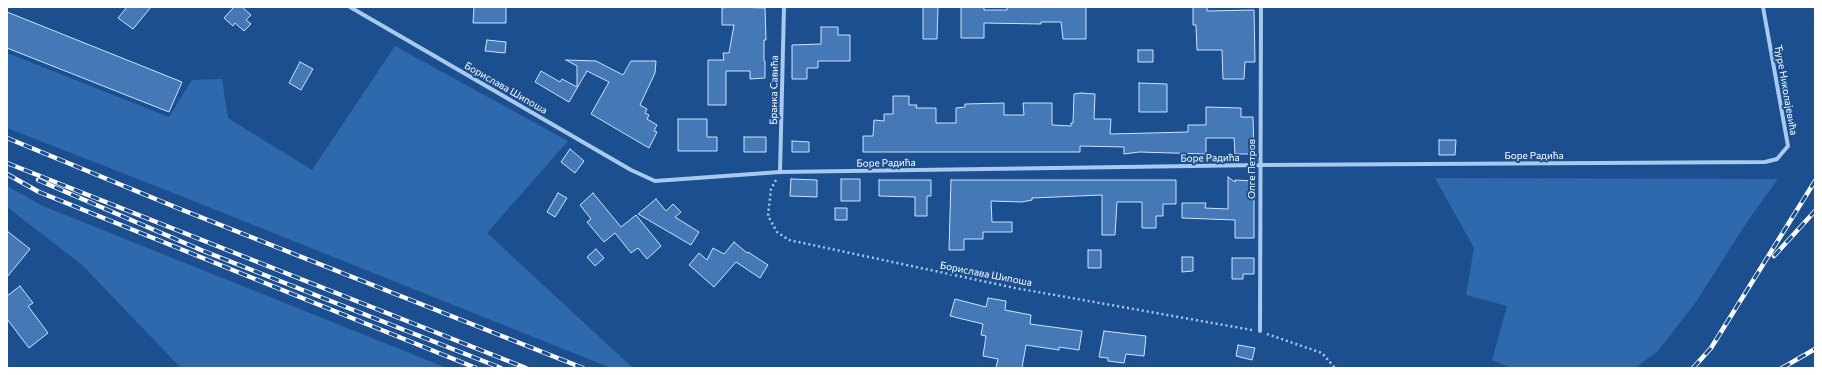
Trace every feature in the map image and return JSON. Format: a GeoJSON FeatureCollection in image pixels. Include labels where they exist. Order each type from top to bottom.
{"type":"FeatureCollection","features":[{"type":"Feature","properties":{"kind":"street","name":"Борислава Шипоша"},"geometry":{"type":"LineString","coordinates":[[350,7],[631,170],[655,181]]}},
{"type":"Feature","properties":{"kind":"street","name":"Бранка Савића"},"geometry":{"type":"LineString","coordinates":[[780,172],[784,7]]}},
{"type":"Feature","properties":{"kind":"street","name":"Олге Петров"},"geometry":{"type":"LineString","coordinates":[[1260,331],[1261,7]]}},
{"type":"Feature","properties":{"kind":"street","name":"Ђуре Николајевића"},"geometry":{"type":"LineString","coordinates":[[1763,7],[1788,146],[1777,159],[1765,162]]}},
{"type":"Feature","properties":{"kind":"street","name":"Боре Радића"},"geometry":{"type":"LineString","coordinates":[[655,181],[780,172],[1765,162]]}},
{"type":"Feature","properties":{"kind":"path","name":"Борислава Шипоша"},"geometry":{"type":"LineString","coordinates":[[780,172],[771,189],[768,216],[777,232],[789,240],[1016,288],[1260,331],[1322,353],[1335,368]]}},
{"type":"Feature","properties":{"kind":"shaded area"},"geometry":{"type":"Polygon","coordinates":[[[395,46],[568,141],[487,233],[633,368],[611,368],[7,128],[7,53],[169,117],[192,80],[222,79],[228,118],[312,170],[395,46]]]}},
{"type":"Feature","properties":{"kind":"shaded area"},"geometry":{"type":"Polygon","coordinates":[[[1435,178],[1778,179],[1749,219],[1696,302],[1657,352],[1635,368],[1511,368],[1492,360],[1507,306],[1466,295],[1474,248],[1435,178]]]}},
{"type":"Feature","properties":{"kind":"shaded area"},"geometry":{"type":"Polygon","coordinates":[[[7,186],[43,206],[447,368],[181,368],[82,265],[7,207],[7,186]]]}},
{"type":"Feature","properties":{"kind":"building"},"geometry":{"type":"Polygon","coordinates":[[[127,7],[151,7],[133,29],[118,18],[127,7]]]}},
{"type":"Feature","properties":{"kind":"building"},"geometry":{"type":"Polygon","coordinates":[[[234,7],[242,7],[251,15],[246,20],[251,24],[244,31],[235,23],[233,26],[224,18],[234,7]]]}},
{"type":"Feature","properties":{"kind":"building"},"geometry":{"type":"Polygon","coordinates":[[[474,7],[506,7],[506,23],[473,23],[474,7]]]}},
{"type":"Feature","properties":{"kind":"building"},"geometry":{"type":"Polygon","coordinates":[[[923,7],[938,7],[937,39],[923,39],[923,7]]]}},
{"type":"Feature","properties":{"kind":"building"},"geometry":{"type":"Polygon","coordinates":[[[961,7],[984,7],[984,10],[1007,10],[1007,7],[1086,7],[1086,39],[1063,39],[1061,22],[1041,22],[1041,24],[984,23],[984,38],[961,38],[961,7]]]}},
{"type":"Feature","properties":{"kind":"building"},"geometry":{"type":"Polygon","coordinates":[[[1193,7],[1207,7],[1207,11],[1254,10],[1255,62],[1245,62],[1244,79],[1223,79],[1222,50],[1197,50],[1196,25],[1193,25],[1193,7]]]}},
{"type":"Feature","properties":{"kind":"building"},"geometry":{"type":"Polygon","coordinates":[[[722,8],[765,8],[765,78],[750,79],[750,71],[726,71],[726,105],[708,105],[708,60],[724,60],[723,53],[729,53],[734,25],[722,25],[722,8]]]}},
{"type":"Feature","properties":{"kind":"building"},"geometry":{"type":"Polygon","coordinates":[[[7,12],[182,82],[169,112],[7,48],[7,12]]]}},
{"type":"Feature","properties":{"kind":"building"},"geometry":{"type":"Polygon","coordinates":[[[821,27],[838,27],[838,35],[850,35],[850,61],[818,61],[818,68],[807,68],[807,79],[792,79],[792,45],[821,44],[821,27]]]}},
{"type":"Feature","properties":{"kind":"building"},"geometry":{"type":"Polygon","coordinates":[[[487,40],[506,42],[505,53],[485,51],[487,40]]]}},
{"type":"Feature","properties":{"kind":"building"},"geometry":{"type":"Polygon","coordinates":[[[1138,50],[1153,50],[1153,62],[1138,62],[1138,50]]]}},
{"type":"Feature","properties":{"kind":"building"},"geometry":{"type":"Polygon","coordinates":[[[566,60],[596,61],[623,75],[631,61],[656,61],[655,73],[640,105],[647,109],[645,113],[649,115],[647,119],[657,125],[654,131],[657,132],[649,148],[591,114],[609,82],[587,71],[569,102],[535,82],[541,71],[560,82],[562,79],[577,87],[577,66],[566,60]]]}},
{"type":"Feature","properties":{"kind":"building"},"geometry":{"type":"Polygon","coordinates":[[[300,62],[313,69],[301,90],[289,83],[300,62]]]}},
{"type":"Feature","properties":{"kind":"building"},"geometry":{"type":"Polygon","coordinates":[[[1139,83],[1167,84],[1167,112],[1139,112],[1139,83]]]}},
{"type":"Feature","properties":{"kind":"building"},"geometry":{"type":"Polygon","coordinates":[[[1074,94],[1095,94],[1094,119],[1111,119],[1110,134],[1188,132],[1188,125],[1206,125],[1206,107],[1241,108],[1241,117],[1253,117],[1254,154],[1235,154],[1234,138],[1206,138],[1206,154],[1139,152],[1124,154],[1124,147],[1080,146],[1080,152],[863,152],[863,136],[873,136],[874,120],[884,121],[884,114],[893,114],[893,96],[909,96],[909,105],[917,105],[916,108],[936,108],[936,123],[956,123],[956,108],[965,107],[965,104],[1004,103],[1004,115],[1024,115],[1023,103],[1052,103],[1052,125],[1071,126],[1071,123],[1073,123],[1074,94]]]}},
{"type":"Feature","properties":{"kind":"building"},"geometry":{"type":"Polygon","coordinates":[[[678,119],[707,119],[707,137],[717,137],[717,151],[678,151],[678,119]]]}},
{"type":"Feature","properties":{"kind":"building"},"geometry":{"type":"Polygon","coordinates":[[[744,137],[766,137],[766,152],[744,152],[744,137]]]}},
{"type":"Feature","properties":{"kind":"building"},"geometry":{"type":"Polygon","coordinates":[[[1439,140],[1456,140],[1455,155],[1439,155],[1439,140]]]}},
{"type":"Feature","properties":{"kind":"building"},"geometry":{"type":"Polygon","coordinates":[[[792,141],[809,142],[809,152],[792,152],[792,141]]]}},
{"type":"Feature","properties":{"kind":"building"},"geometry":{"type":"Polygon","coordinates":[[[570,149],[584,161],[575,173],[561,162],[570,149]]]}},
{"type":"Feature","properties":{"kind":"building"},"geometry":{"type":"Polygon","coordinates":[[[1228,177],[1235,182],[1235,180],[1254,181],[1254,238],[1235,238],[1235,220],[1182,218],[1182,203],[1206,203],[1205,208],[1228,209],[1228,177]]]}},
{"type":"Feature","properties":{"kind":"building"},"geometry":{"type":"Polygon","coordinates":[[[791,179],[817,180],[817,197],[790,196],[791,179]]]}},
{"type":"Feature","properties":{"kind":"building"},"geometry":{"type":"Polygon","coordinates":[[[841,179],[860,179],[860,201],[841,201],[841,179]]]}},
{"type":"Feature","properties":{"kind":"building"},"geometry":{"type":"Polygon","coordinates":[[[879,180],[931,180],[931,196],[927,196],[927,216],[915,216],[915,197],[879,196],[879,180]]]}},
{"type":"Feature","properties":{"kind":"building"},"geometry":{"type":"Polygon","coordinates":[[[951,180],[1176,180],[1176,204],[1163,204],[1163,216],[1156,216],[1156,228],[1142,228],[1142,202],[1117,202],[1115,235],[1102,235],[1102,195],[1032,198],[1032,200],[1022,202],[991,201],[992,222],[1012,222],[1012,232],[983,232],[983,239],[964,239],[964,250],[949,250],[951,180]]]}},
{"type":"Feature","properties":{"kind":"building"},"geometry":{"type":"Polygon","coordinates":[[[558,193],[567,198],[555,217],[547,212],[558,193]]]}},
{"type":"Feature","properties":{"kind":"building"},"geometry":{"type":"Polygon","coordinates":[[[593,193],[621,227],[636,215],[661,246],[647,259],[638,248],[631,253],[615,233],[604,242],[587,222],[591,219],[580,205],[593,193]]]}},
{"type":"Feature","properties":{"kind":"building"},"geometry":{"type":"Polygon","coordinates":[[[656,199],[666,211],[673,204],[681,212],[675,217],[699,232],[691,245],[638,214],[656,199]]]}},
{"type":"Feature","properties":{"kind":"building"},"geometry":{"type":"Polygon","coordinates":[[[835,208],[847,208],[847,220],[835,220],[835,208]]]}},
{"type":"Feature","properties":{"kind":"building"},"geometry":{"type":"Polygon","coordinates":[[[7,231],[30,249],[7,277],[7,231]]]}},
{"type":"Feature","properties":{"kind":"building"},"geometry":{"type":"Polygon","coordinates":[[[734,242],[747,253],[748,252],[768,265],[760,278],[736,262],[714,287],[689,265],[699,253],[707,260],[713,248],[724,254],[734,242]]]}},
{"type":"Feature","properties":{"kind":"building"},"geometry":{"type":"Polygon","coordinates":[[[596,249],[604,258],[595,266],[587,257],[596,249]]]}},
{"type":"Feature","properties":{"kind":"building"},"geometry":{"type":"Polygon","coordinates":[[[1088,250],[1101,250],[1101,268],[1088,268],[1088,250]]]}},
{"type":"Feature","properties":{"kind":"building"},"geometry":{"type":"Polygon","coordinates":[[[1182,257],[1193,257],[1193,271],[1182,272],[1182,257]]]}},
{"type":"Feature","properties":{"kind":"building"},"geometry":{"type":"Polygon","coordinates":[[[1232,258],[1254,258],[1254,274],[1243,274],[1243,279],[1232,279],[1232,258]]]}},
{"type":"Feature","properties":{"kind":"building"},"geometry":{"type":"Polygon","coordinates":[[[20,286],[33,303],[28,306],[48,333],[29,348],[7,319],[7,296],[20,286]]]}},
{"type":"Feature","properties":{"kind":"building"},"geometry":{"type":"Polygon","coordinates":[[[988,298],[1006,301],[1005,310],[1031,315],[1030,324],[1082,331],[1079,350],[1059,347],[1059,350],[1026,345],[1022,368],[996,368],[998,359],[983,356],[986,336],[981,335],[983,324],[950,316],[955,299],[986,307],[988,298]]]}},
{"type":"Feature","properties":{"kind":"building"},"geometry":{"type":"Polygon","coordinates":[[[1104,331],[1146,336],[1144,356],[1126,354],[1124,363],[1108,361],[1108,358],[1099,357],[1104,331]]]}},
{"type":"Feature","properties":{"kind":"building"},"geometry":{"type":"Polygon","coordinates":[[[1238,345],[1255,348],[1252,360],[1236,356],[1238,345]]]}},
{"type":"Feature","properties":{"kind":"railway"},"geometry":{"type":"LineString","coordinates":[[7,138],[180,209],[583,368]]}},
{"type":"Feature","properties":{"kind":"railway"},"geometry":{"type":"LineString","coordinates":[[7,163],[526,368]]}},
{"type":"Feature","properties":{"kind":"railway"},"geometry":{"type":"LineString","coordinates":[[7,174],[39,192],[476,368]]}},
{"type":"Feature","properties":{"kind":"railway"},"geometry":{"type":"LineString","coordinates":[[38,180],[201,250],[501,368]]}},
{"type":"Feature","properties":{"kind":"railway"},"geometry":{"type":"LineString","coordinates":[[1693,368],[1711,348],[1815,181]]}},
{"type":"Feature","properties":{"kind":"railway"},"geometry":{"type":"LineString","coordinates":[[1774,256],[1815,211]]}},
{"type":"Feature","properties":{"kind":"railway"},"geometry":{"type":"LineString","coordinates":[[1782,368],[1815,349]]}}]}
